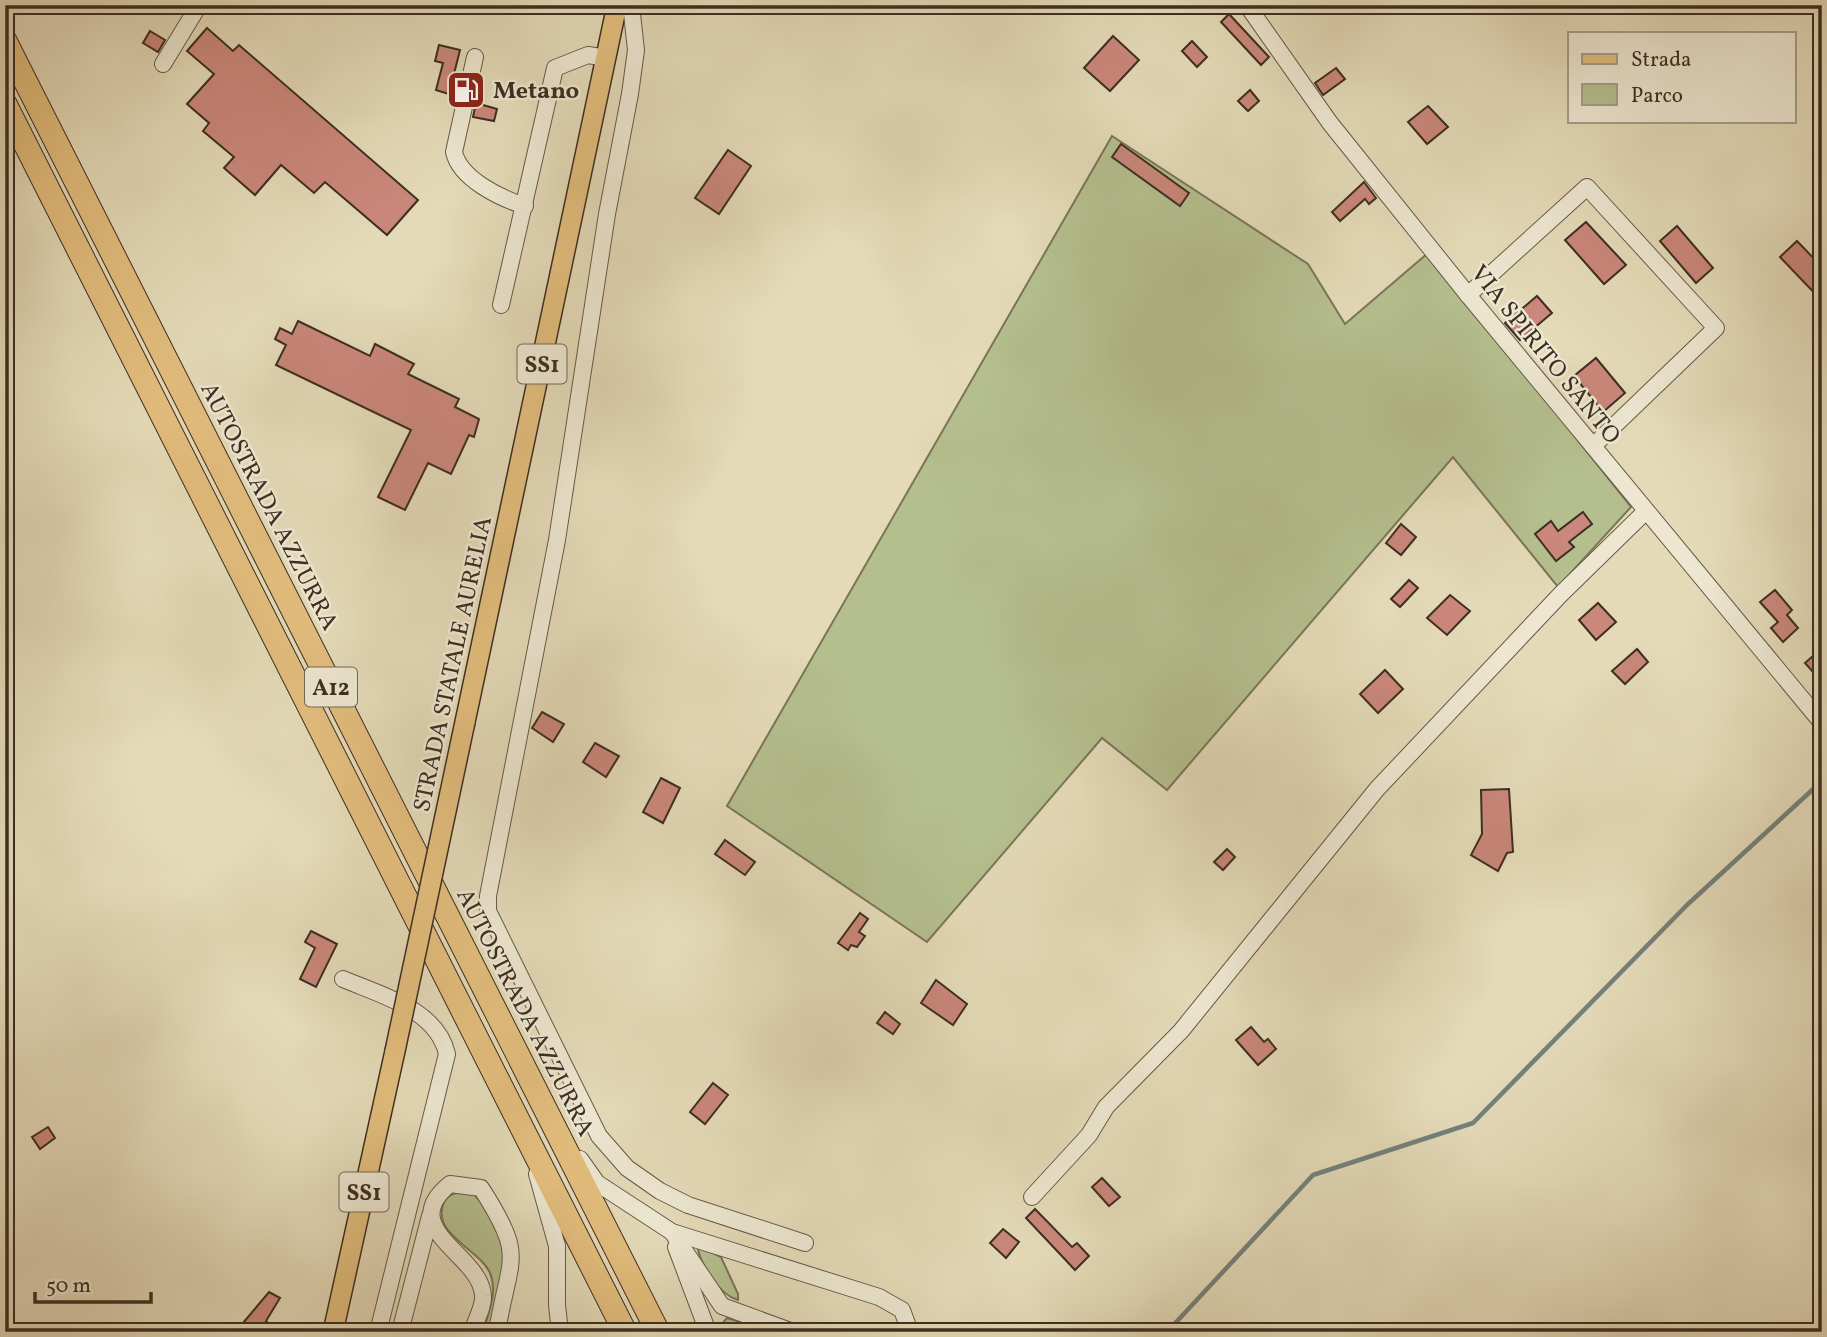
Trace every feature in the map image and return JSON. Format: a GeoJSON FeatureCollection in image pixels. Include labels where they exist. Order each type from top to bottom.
{"type":"FeatureCollection","features":[{"type":"Feature","properties":{"kind":"highway","name":"AUTOSTRADA AZZURRA"},"geometry":{"type":"LineString","coordinates":[[5,41],[658,1332]]}},
{"type":"Feature","properties":{"kind":"highway","name":"A12"},"geometry":{"type":"LineString","coordinates":[[5,104],[625,1332]]}},
{"type":"Feature","properties":{"kind":"main road","name":"STRADA STATALE AURELIA"},"geometry":{"type":"LineString","coordinates":[[333,1332],[617,5]]}},
{"type":"Feature","properties":{"kind":"street"},"geometry":{"type":"LineString","coordinates":[[163,64],[199,5]]}},
{"type":"Feature","properties":{"kind":"street"},"geometry":{"type":"LineString","coordinates":[[631,5],[636,50],[630,94],[607,214],[557,540],[488,896],[488,911],[599,1136],[627,1168],[660,1191],[688,1205],[805,1243]]}},
{"type":"Feature","properties":{"kind":"street","name":"VIA SPIRITO SANTO"},"geometry":{"type":"LineString","coordinates":[[1247,5],[1331,123],[1468,295],[1822,723]]}},
{"type":"Feature","properties":{"kind":"street"},"geometry":{"type":"LineString","coordinates":[[501,305],[555,68],[588,55],[607,58]]}},
{"type":"Feature","properties":{"kind":"street"},"geometry":{"type":"LineString","coordinates":[[475,57],[454,152],[456,162],[474,179],[506,200],[525,206]]}},
{"type":"Feature","properties":{"kind":"street"},"geometry":{"type":"LineString","coordinates":[[1468,295],[1587,187],[1716,328],[1593,446]]}},
{"type":"Feature","properties":{"kind":"street"},"geometry":{"type":"LineString","coordinates":[[1032,1197],[1089,1135],[1106,1107],[1181,1031],[1368,799],[1561,594],[1646,511]]}},
{"type":"Feature","properties":{"kind":"street"},"geometry":{"type":"LineString","coordinates":[[343,979],[396,1002],[426,1020],[440,1035],[447,1054],[377,1332]]}},
{"type":"Feature","properties":{"kind":"street"},"geometry":{"type":"LineString","coordinates":[[549,1117],[597,1183],[672,1232],[879,1297],[902,1310],[910,1332]]}},
{"type":"Feature","properties":{"kind":"street"},"geometry":{"type":"LineString","coordinates":[[528,1141],[557,1246],[560,1332]]}},
{"type":"Feature","properties":{"kind":"street"},"geometry":{"type":"LineString","coordinates":[[400,1332],[432,1208],[438,1194],[450,1184],[481,1188],[504,1223],[512,1244],[513,1264],[498,1332]]}},
{"type":"Feature","properties":{"kind":"street"},"geometry":{"type":"LineString","coordinates":[[432,1208],[435,1230],[479,1281],[484,1296],[472,1332]]}},
{"type":"Feature","properties":{"kind":"street"},"geometry":{"type":"LineString","coordinates":[[672,1232],[682,1269],[708,1332]]}},
{"type":"Feature","properties":{"kind":"street"},"geometry":{"type":"LineString","coordinates":[[672,1232],[722,1306],[793,1332]]}},
{"type":"Feature","properties":{"kind":"street"},"geometry":{"type":"LineString","coordinates":[[549,1332],[557,1305]]}},
{"type":"Feature","properties":{"kind":"green space"},"geometry":{"type":"Polygon","coordinates":[[[1112,136],[1308,264],[1345,324],[1428,253],[1631,507],[1558,587],[1453,457],[1167,790],[1102,738],[927,942],[727,806],[1112,136]]]}},
{"type":"Feature","properties":{"kind":"green space"},"geometry":{"type":"Polygon","coordinates":[[[470,1191],[486,1208],[502,1240],[503,1274],[491,1332],[483,1332],[493,1295],[490,1273],[477,1256],[451,1233],[442,1216],[447,1198],[470,1191]]]}},
{"type":"Feature","properties":{"kind":"green space"},"geometry":{"type":"Polygon","coordinates":[[[697,1245],[721,1257],[738,1294],[738,1300],[717,1285],[702,1261],[697,1245]]]}},
{"type":"Feature","properties":{"kind":"green space"},"geometry":{"type":"Polygon","coordinates":[[[727,1318],[774,1332],[721,1332],[722,1324],[727,1318]]]}},
{"type":"Feature","properties":{"kind":"building"},"geometry":{"type":"Polygon","coordinates":[[[1229,14],[1269,57],[1261,65],[1221,22],[1229,14]]]}},
{"type":"Feature","properties":{"kind":"building"},"geometry":{"type":"Polygon","coordinates":[[[207,28],[233,51],[239,45],[418,200],[387,235],[325,182],[314,193],[281,165],[255,195],[224,168],[234,157],[203,131],[209,123],[187,104],[214,74],[187,51],[207,28]]]}},
{"type":"Feature","properties":{"kind":"building"},"geometry":{"type":"Polygon","coordinates":[[[150,31],[165,40],[158,52],[143,43],[150,31]]]}},
{"type":"Feature","properties":{"kind":"building"},"geometry":{"type":"Polygon","coordinates":[[[1113,36],[1139,60],[1110,91],[1084,68],[1113,36]]]}},
{"type":"Feature","properties":{"kind":"building"},"geometry":{"type":"Polygon","coordinates":[[[1192,41],[1207,57],[1197,67],[1182,51],[1192,41]]]}},
{"type":"Feature","properties":{"kind":"building"},"geometry":{"type":"Polygon","coordinates":[[[439,45],[460,50],[449,94],[436,90],[443,63],[435,61],[439,45]]]}},
{"type":"Feature","properties":{"kind":"building"},"geometry":{"type":"Polygon","coordinates":[[[1336,68],[1345,79],[1323,95],[1315,83],[1336,68]]]}},
{"type":"Feature","properties":{"kind":"building"},"geometry":{"type":"Polygon","coordinates":[[[1250,90],[1259,101],[1248,111],[1238,101],[1250,90]]]}},
{"type":"Feature","properties":{"kind":"building"},"geometry":{"type":"Polygon","coordinates":[[[476,103],[497,109],[494,121],[473,117],[476,103]]]}},
{"type":"Feature","properties":{"kind":"building"},"geometry":{"type":"Polygon","coordinates":[[[1428,106],[1448,127],[1427,144],[1408,122],[1428,106]]]}},
{"type":"Feature","properties":{"kind":"building"},"geometry":{"type":"Polygon","coordinates":[[[1121,144],[1189,193],[1180,206],[1112,157],[1121,144]]]}},
{"type":"Feature","properties":{"kind":"building"},"geometry":{"type":"Polygon","coordinates":[[[728,150],[751,166],[719,214],[695,198],[728,150]]]}},
{"type":"Feature","properties":{"kind":"building"},"geometry":{"type":"Polygon","coordinates":[[[1364,182],[1376,198],[1369,204],[1365,199],[1340,221],[1332,212],[1364,182]]]}},
{"type":"Feature","properties":{"kind":"building"},"geometry":{"type":"Polygon","coordinates":[[[1586,222],[1626,265],[1604,284],[1565,240],[1586,222]]]}},
{"type":"Feature","properties":{"kind":"building"},"geometry":{"type":"Polygon","coordinates":[[[1677,226],[1713,268],[1696,283],[1660,241],[1677,226]]]}},
{"type":"Feature","properties":{"kind":"building"},"geometry":{"type":"Polygon","coordinates":[[[1797,241],[1822,267],[1822,301],[1780,257],[1797,241]]]}},
{"type":"Feature","properties":{"kind":"building"},"geometry":{"type":"Polygon","coordinates":[[[1537,296],[1552,313],[1520,340],[1505,323],[1537,296]]]}},
{"type":"Feature","properties":{"kind":"building"},"geometry":{"type":"Polygon","coordinates":[[[298,321],[370,356],[375,344],[414,364],[408,374],[459,399],[455,407],[479,419],[474,437],[469,435],[451,474],[428,463],[405,510],[378,497],[411,430],[276,365],[286,345],[275,339],[280,328],[292,334],[298,321]]]}},
{"type":"Feature","properties":{"kind":"building"},"geometry":{"type":"Polygon","coordinates":[[[1596,358],[1625,393],[1603,412],[1574,376],[1596,358]]]}},
{"type":"Feature","properties":{"kind":"building"},"geometry":{"type":"Polygon","coordinates":[[[1583,512],[1592,524],[1569,542],[1574,547],[1556,561],[1535,534],[1551,521],[1558,531],[1583,512]]]}},
{"type":"Feature","properties":{"kind":"building"},"geometry":{"type":"Polygon","coordinates":[[[1401,524],[1416,537],[1401,555],[1386,543],[1401,524]]]}},
{"type":"Feature","properties":{"kind":"building"},"geometry":{"type":"Polygon","coordinates":[[[1409,580],[1418,588],[1400,607],[1391,599],[1409,580]]]}},
{"type":"Feature","properties":{"kind":"building"},"geometry":{"type":"Polygon","coordinates":[[[1775,590],[1792,610],[1787,615],[1798,628],[1783,642],[1771,628],[1778,622],[1760,602],[1775,590]]]}},
{"type":"Feature","properties":{"kind":"building"},"geometry":{"type":"Polygon","coordinates":[[[1450,595],[1470,611],[1447,635],[1427,618],[1450,595]]]}},
{"type":"Feature","properties":{"kind":"building"},"geometry":{"type":"Polygon","coordinates":[[[1598,603],[1616,622],[1596,640],[1579,620],[1598,603]]]}},
{"type":"Feature","properties":{"kind":"building"},"geometry":{"type":"Polygon","coordinates":[[[1822,648],[1822,682],[1805,663],[1822,648]]]}},
{"type":"Feature","properties":{"kind":"building"},"geometry":{"type":"Polygon","coordinates":[[[1637,649],[1648,662],[1625,684],[1612,671],[1637,649]]]}},
{"type":"Feature","properties":{"kind":"building"},"geometry":{"type":"Polygon","coordinates":[[[1385,670],[1403,689],[1378,713],[1360,694],[1385,670]]]}},
{"type":"Feature","properties":{"kind":"building"},"geometry":{"type":"Polygon","coordinates":[[[542,712],[564,724],[553,742],[532,728],[542,712]]]}},
{"type":"Feature","properties":{"kind":"building"},"geometry":{"type":"Polygon","coordinates":[[[595,743],[619,756],[606,777],[583,762],[595,743]]]}},
{"type":"Feature","properties":{"kind":"building"},"geometry":{"type":"Polygon","coordinates":[[[661,778],[680,788],[663,823],[643,812],[661,778]]]}},
{"type":"Feature","properties":{"kind":"building"},"geometry":{"type":"Polygon","coordinates":[[[1509,789],[1513,852],[1507,853],[1498,871],[1471,855],[1482,834],[1481,790],[1509,789]]]}},
{"type":"Feature","properties":{"kind":"building"},"geometry":{"type":"Polygon","coordinates":[[[725,840],[755,862],[745,875],[715,854],[725,840]]]}},
{"type":"Feature","properties":{"kind":"building"},"geometry":{"type":"Polygon","coordinates":[[[1227,849],[1235,857],[1223,870],[1214,862],[1227,849]]]}},
{"type":"Feature","properties":{"kind":"building"},"geometry":{"type":"Polygon","coordinates":[[[860,913],[868,919],[859,932],[865,936],[857,947],[851,945],[848,950],[838,943],[860,913]]]}},
{"type":"Feature","properties":{"kind":"building"},"geometry":{"type":"Polygon","coordinates":[[[311,931],[337,944],[316,987],[300,979],[315,948],[305,942],[311,931]]]}},
{"type":"Feature","properties":{"kind":"building"},"geometry":{"type":"Polygon","coordinates":[[[936,980],[967,1004],[953,1025],[921,1003],[936,980]]]}},
{"type":"Feature","properties":{"kind":"building"},"geometry":{"type":"Polygon","coordinates":[[[885,1012],[900,1024],[893,1034],[877,1023],[885,1012]]]}},
{"type":"Feature","properties":{"kind":"building"},"geometry":{"type":"Polygon","coordinates":[[[1251,1027],[1264,1042],[1268,1039],[1276,1049],[1258,1065],[1236,1040],[1251,1027]]]}},
{"type":"Feature","properties":{"kind":"building"},"geometry":{"type":"Polygon","coordinates":[[[713,1083],[728,1095],[705,1124],[690,1112],[713,1083]]]}},
{"type":"Feature","properties":{"kind":"building"},"geometry":{"type":"Polygon","coordinates":[[[48,1127],[55,1138],[40,1149],[32,1137],[48,1127]]]}},
{"type":"Feature","properties":{"kind":"building"},"geometry":{"type":"Polygon","coordinates":[[[1102,1178],[1120,1197],[1109,1206],[1092,1187],[1102,1178]]]}},
{"type":"Feature","properties":{"kind":"building"},"geometry":{"type":"Polygon","coordinates":[[[1035,1209],[1072,1247],[1077,1243],[1089,1256],[1075,1270],[1026,1218],[1035,1209]]]}},
{"type":"Feature","properties":{"kind":"building"},"geometry":{"type":"Polygon","coordinates":[[[1003,1229],[1019,1242],[1006,1258],[990,1243],[1003,1229]]]}},
{"type":"Feature","properties":{"kind":"building"},"geometry":{"type":"Polygon","coordinates":[[[269,1292],[280,1298],[266,1321],[278,1332],[253,1332],[243,1323],[269,1292]]]}},
{"type":"Feature","properties":{"kind":"waterway"},"geometry":{"type":"LineString","coordinates":[[1167,1332],[1313,1175],[1473,1123],[1687,905],[1822,781]]}},
{"type":"Feature","properties":{"kind":"place","name":"Metano"},"geometry":{"type":"Point","coordinates":[466,90]}}]}
